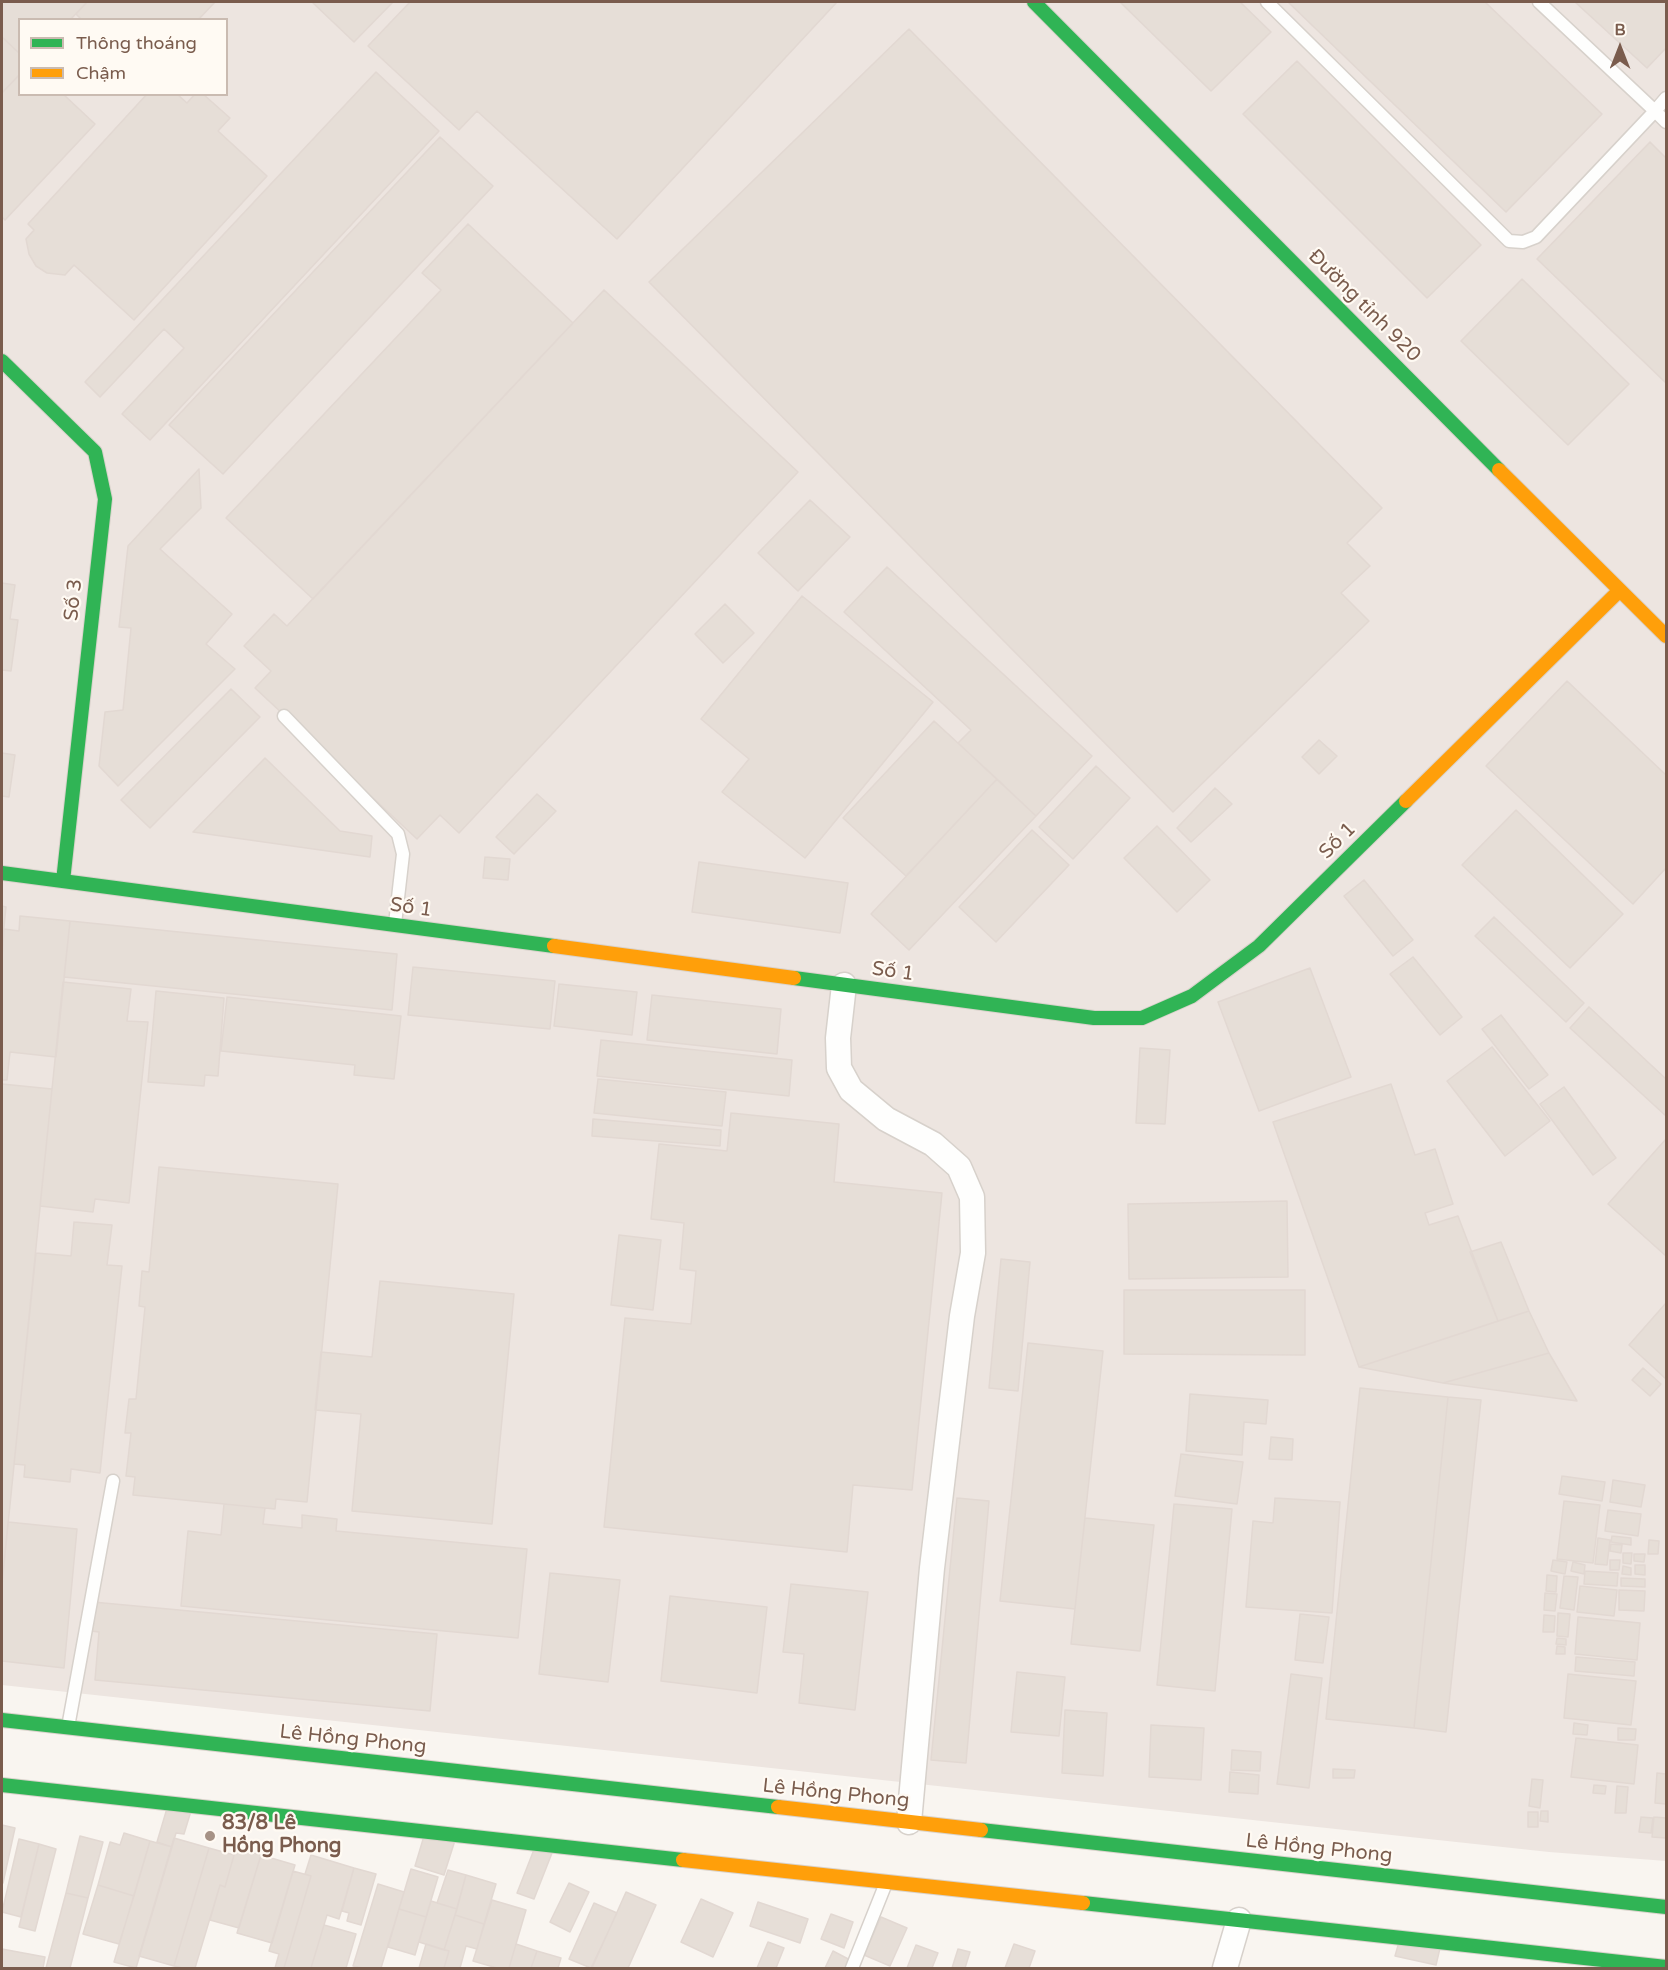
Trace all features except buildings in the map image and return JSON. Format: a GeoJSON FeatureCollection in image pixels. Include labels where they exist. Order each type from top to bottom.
{"type":"FeatureCollection","features":[{"type":"Feature","properties":{"kind":"main road","name":"Đường tỉnh 920"},"geometry":{"type":"LineString","coordinates":[[1034,2],[1666,636]]}},
{"type":"Feature","properties":{"kind":"main road","name":"Số 3"},"geometry":{"type":"LineString","coordinates":[[2,362],[95,452],[105,499],[63,881]]}},
{"type":"Feature","properties":{"kind":"main road","name":"Số 1"},"geometry":{"type":"LineString","coordinates":[[2,873],[1094,1018],[1142,1018],[1192,996],[1259,946],[1619,591]]}},
{"type":"Feature","properties":{"kind":"main road","name":"Lê Hồng Phong"},"geometry":{"type":"LineString","coordinates":[[2,1720],[1666,1907]]}},
{"type":"Feature","properties":{"kind":"main road"},"geometry":{"type":"LineString","coordinates":[[2,1785],[1666,1967]]}},
{"type":"Feature","properties":{"kind":"street"},"geometry":{"type":"LineString","coordinates":[[844,985],[838,1038],[839,1068],[851,1090],[886,1119],[933,1144],[959,1167],[972,1197],[974,1253],[962,1316],[932,1569],[909,1822]]}},
{"type":"Feature","properties":{"kind":"street"},"geometry":{"type":"LineString","coordinates":[[1225,1968],[1239,1920]]}},
{"type":"Feature","properties":{"kind":"lane"},"geometry":{"type":"LineString","coordinates":[[1267,2],[1509,241],[1522,242],[1536,237],[1666,98]]}},
{"type":"Feature","properties":{"kind":"lane"},"geometry":{"type":"LineString","coordinates":[[1539,2],[1666,122]]}},
{"type":"Feature","properties":{"kind":"lane"},"geometry":{"type":"LineString","coordinates":[[284,717],[398,834],[403,854],[395,926]]}},
{"type":"Feature","properties":{"kind":"lane"},"geometry":{"type":"LineString","coordinates":[[68,1728],[113,1481]]}},
{"type":"Feature","properties":{"kind":"lane"},"geometry":{"type":"LineString","coordinates":[[852,1968],[886,1881]]}},
{"type":"Feature","properties":{"kind":"shaded area"},"geometry":{"type":"Polygon","coordinates":[[[2,2],[1666,2],[1666,1861],[1549,1852],[2,1685],[2,2]]]}},
{"type":"Feature","properties":{"kind":"traffic: fast"},"geometry":{"type":"LineString","coordinates":[[1034,2],[1499,470]]}},
{"type":"Feature","properties":{"kind":"traffic: fast"},"geometry":{"type":"LineString","coordinates":[[2,361],[95,452],[105,499],[63,881]]}},
{"type":"Feature","properties":{"kind":"traffic: fast"},"geometry":{"type":"LineString","coordinates":[[794,978],[1094,1018],[1142,1018],[1192,996],[1259,946],[1406,801]]}},
{"type":"Feature","properties":{"kind":"traffic: fast"},"geometry":{"type":"LineString","coordinates":[[2,873],[554,946]]}},
{"type":"Feature","properties":{"kind":"traffic: fast"},"geometry":{"type":"LineString","coordinates":[[2,1720],[778,1807]]}},
{"type":"Feature","properties":{"kind":"traffic: fast"},"geometry":{"type":"LineString","coordinates":[[2,1785],[683,1860]]}},
{"type":"Feature","properties":{"kind":"traffic: fast"},"geometry":{"type":"LineString","coordinates":[[981,1830],[1666,1907]]}},
{"type":"Feature","properties":{"kind":"traffic: fast"},"geometry":{"type":"LineString","coordinates":[[1083,1903],[1666,1967]]}},
{"type":"Feature","properties":{"kind":"traffic: slow"},"geometry":{"type":"LineString","coordinates":[[1499,470],[1666,636]]}},
{"type":"Feature","properties":{"kind":"traffic: slow"},"geometry":{"type":"LineString","coordinates":[[1406,801],[1619,591]]}},
{"type":"Feature","properties":{"kind":"traffic: slow"},"geometry":{"type":"LineString","coordinates":[[554,946],[794,978]]}},
{"type":"Feature","properties":{"kind":"traffic: slow"},"geometry":{"type":"LineString","coordinates":[[778,1807],[981,1830]]}},
{"type":"Feature","properties":{"kind":"traffic: slow"},"geometry":{"type":"LineString","coordinates":[[683,1860],[1083,1903]]}},
{"type":"Feature","properties":{"kind":"place","name":"83/8 Lê Hồng Phong"},"geometry":{"type":"Point","coordinates":[210,1836]}}]}
